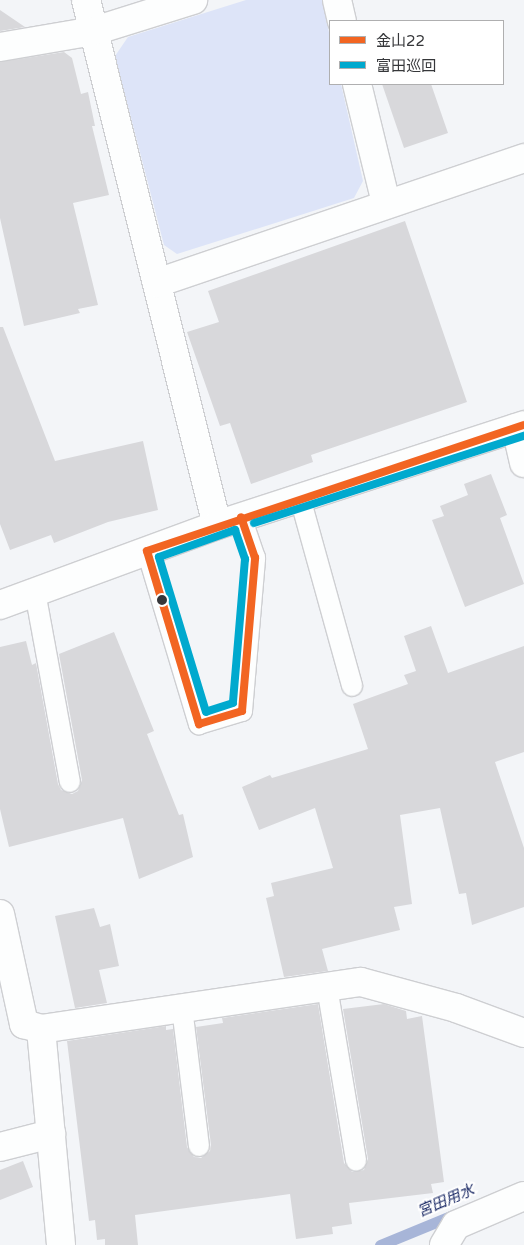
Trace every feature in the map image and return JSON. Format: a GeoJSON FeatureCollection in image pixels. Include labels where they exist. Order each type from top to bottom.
{"type":"FeatureCollection","features":[{"type":"Feature","properties":{"kind":"street"},"geometry":{"type":"LineString","coordinates":[[86,0],[157,283],[229,521]]}},
{"type":"Feature","properties":{"kind":"street"},"geometry":{"type":"LineString","coordinates":[[0,47],[94,31],[193,0]]}},
{"type":"Feature","properties":{"kind":"street"},"geometry":{"type":"LineString","coordinates":[[337,0],[342,20]]}},
{"type":"Feature","properties":{"kind":"street"},"geometry":{"type":"LineString","coordinates":[[357,85],[386,203]]}},
{"type":"Feature","properties":{"kind":"street"},"geometry":{"type":"LineString","coordinates":[[157,283],[386,203],[524,158]]}},
{"type":"Feature","properties":{"kind":"street"},"geometry":{"type":"LineString","coordinates":[[0,605],[229,521],[520,426],[524,463]]}},
{"type":"Feature","properties":{"kind":"street"},"geometry":{"type":"LineString","coordinates":[[0,914],[5,959],[24,1024],[41,1029],[361,982],[456,1008],[524,1033]]}},
{"type":"Feature","properties":{"kind":"street"},"geometry":{"type":"LineString","coordinates":[[41,1029],[61,1245]]}},
{"type":"Feature","properties":{"kind":"street"},"geometry":{"type":"LineString","coordinates":[[0,1147],[51,1134]]}},
{"type":"Feature","properties":{"kind":"street"},"geometry":{"type":"LineString","coordinates":[[444,1245],[456,1224],[524,1196]]}},
{"type":"Feature","properties":{"kind":"lane"},"geometry":{"type":"LineString","coordinates":[[300,498],[352,686]]}},
{"type":"Feature","properties":{"kind":"lane"},"geometry":{"type":"LineString","coordinates":[[147,551],[199,724],[242,710],[255,558],[229,521]]}},
{"type":"Feature","properties":{"kind":"lane"},"geometry":{"type":"LineString","coordinates":[[35,592],[70,782]]}},
{"type":"Feature","properties":{"kind":"lane"},"geometry":{"type":"LineString","coordinates":[[327,987],[356,1161]]}},
{"type":"Feature","properties":{"kind":"lane"},"geometry":{"type":"LineString","coordinates":[[182,1008],[199,1146]]}},
{"type":"Feature","properties":{"kind":"shaded area"},"geometry":{"type":"Polygon","coordinates":[[[246,0],[322,0],[329,32],[329,85],[341,85],[363,181],[354,198],[177,254],[164,245],[115,56],[128,37],[246,0]]]}},
{"type":"Feature","properties":{"kind":"building"},"geometry":{"type":"Polygon","coordinates":[[[0,10],[25,27],[0,31],[0,10]]]}},
{"type":"Feature","properties":{"kind":"building"},"geometry":{"type":"Polygon","coordinates":[[[64,52],[72,58],[81,94],[88,92],[95,126],[92,126],[109,195],[73,203],[98,305],[78,309],[80,313],[24,326],[0,218],[0,62],[64,52]]]}},
{"type":"Feature","properties":{"kind":"building"},"geometry":{"type":"Polygon","coordinates":[[[382,85],[431,85],[448,133],[404,148],[382,85]]]}},
{"type":"Feature","properties":{"kind":"building"},"geometry":{"type":"Polygon","coordinates":[[[405,221],[467,402],[311,455],[313,462],[251,484],[230,423],[220,426],[187,332],[219,322],[208,291],[405,221]]]}},
{"type":"Feature","properties":{"kind":"building"},"geometry":{"type":"Polygon","coordinates":[[[0,327],[3,327],[55,461],[143,441],[158,510],[108,522],[54,543],[51,535],[10,550],[0,524],[0,327]]]}},
{"type":"Feature","properties":{"kind":"building"},"geometry":{"type":"Polygon","coordinates":[[[491,474],[507,515],[500,518],[524,584],[465,607],[432,520],[444,516],[440,506],[468,495],[464,484],[491,474]]]}},
{"type":"Feature","properties":{"kind":"building"},"geometry":{"type":"Polygon","coordinates":[[[431,626],[448,673],[524,646],[524,752],[495,762],[524,848],[524,907],[472,925],[466,893],[459,894],[440,808],[400,815],[412,904],[394,907],[400,930],[322,949],[328,971],[284,977],[266,898],[274,896],[271,883],[333,868],[315,808],[259,830],[242,787],[270,775],[272,778],[368,749],[353,704],[408,684],[404,675],[416,671],[404,636],[431,626]]]}},
{"type":"Feature","properties":{"kind":"building"},"geometry":{"type":"Polygon","coordinates":[[[114,632],[154,731],[147,734],[179,815],[183,814],[193,857],[139,879],[123,818],[9,847],[0,809],[0,647],[26,641],[32,665],[36,663],[58,784],[61,790],[72,794],[78,791],[82,780],[59,654],[114,632]]]}},
{"type":"Feature","properties":{"kind":"building"},"geometry":{"type":"Polygon","coordinates":[[[94,908],[100,927],[110,924],[119,966],[99,970],[107,1003],[75,1008],[55,916],[94,908]]]}},
{"type":"Feature","properties":{"kind":"building"},"geometry":{"type":"Polygon","coordinates":[[[318,1004],[344,1163],[352,1172],[364,1170],[368,1159],[343,1009],[384,1004],[406,1011],[407,1019],[422,1016],[444,1182],[431,1184],[433,1193],[349,1203],[352,1224],[332,1227],[333,1234],[296,1239],[290,1194],[135,1215],[138,1245],[105,1245],[105,1239],[97,1240],[95,1220],[89,1221],[67,1041],[166,1026],[166,1030],[173,1029],[187,1147],[194,1157],[201,1158],[210,1151],[211,1145],[196,1027],[223,1023],[222,1018],[318,1004]]]}},
{"type":"Feature","properties":{"kind":"building"},"geometry":{"type":"Polygon","coordinates":[[[23,1161],[33,1187],[0,1200],[0,1170],[23,1161]]]}},
{"type":"Feature","properties":{"kind":"waterway","name":"宮田用水"},"geometry":{"type":"LineString","coordinates":[[380,1245],[458,1213]]}},
{"type":"Feature","properties":{"kind":"transit line","name":"金山22"},"geometry":{"type":"LineString","coordinates":[[147,551],[524,425]]}},
{"type":"Feature","properties":{"kind":"transit line","name":"富田巡回"},"geometry":{"type":"LineString","coordinates":[[254,523],[524,436]]}},
{"type":"Feature","properties":{"kind":"transit line","name":"金山22"},"geometry":{"type":"LineString","coordinates":[[199,724],[242,711],[255,558],[241,517]]}},
{"type":"Feature","properties":{"kind":"transit line","name":"富田巡回"},"geometry":{"type":"LineString","coordinates":[[235,530],[245,559],[233,703],[206,712],[159,557],[235,530]]}},
{"type":"Feature","properties":{"kind":"transit line","name":"金山22"},"geometry":{"type":"LineString","coordinates":[[147,551],[199,724]]}}]}
